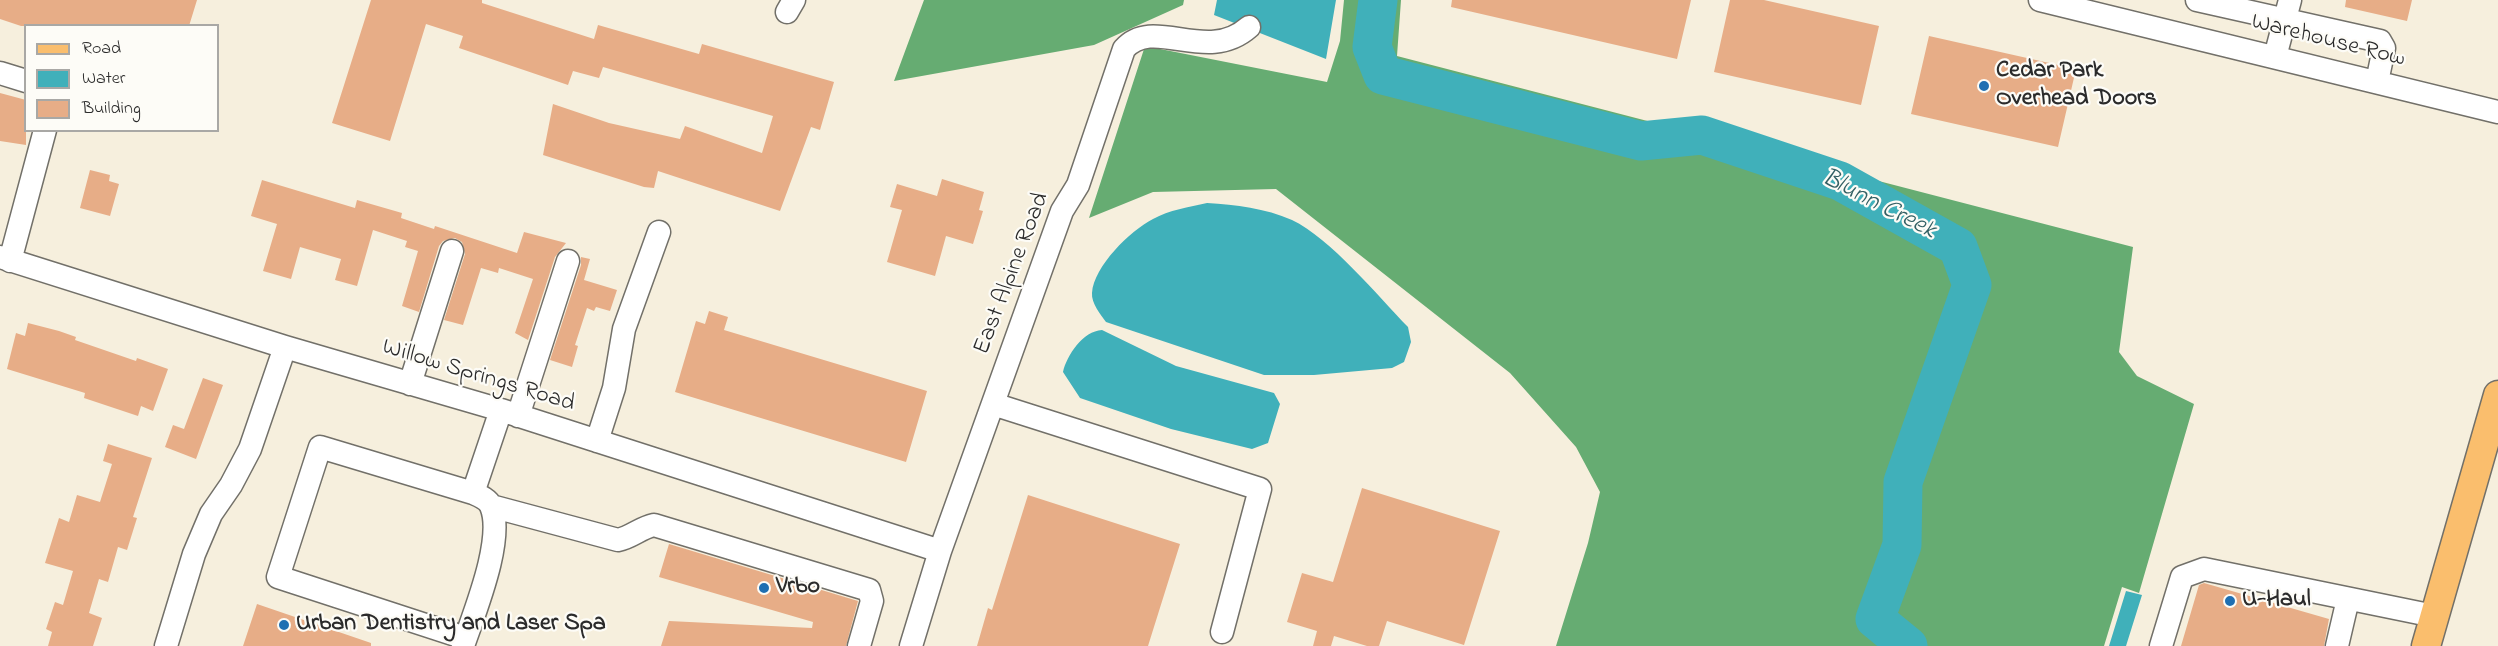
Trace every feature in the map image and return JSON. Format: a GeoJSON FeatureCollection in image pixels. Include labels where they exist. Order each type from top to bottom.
{"type":"FeatureCollection","features":[{"type":"Feature","properties":{"kind":"main road"},"geometry":{"type":"LineString","coordinates":[[2426,646],[2498,394]]}},
{"type":"Feature","properties":{"kind":"street","name":"Warehouse Row"},"geometry":{"type":"LineString","coordinates":[[2040,0],[2498,111]]}},
{"type":"Feature","properties":{"kind":"street"},"geometry":{"type":"LineString","coordinates":[[2205,1],[2287,10],[2380,41],[2384,48],[2377,82]]}},
{"type":"Feature","properties":{"kind":"street"},"geometry":{"type":"LineString","coordinates":[[2275,57],[2287,10]]}},
{"type":"Feature","properties":{"kind":"street","name":"East Alpine Road"},"geometry":{"type":"LineString","coordinates":[[910,646],[940,551],[1062,211],[1078,185],[1124,49],[1131,41],[1147,35],[1203,44],[1228,41],[1248,27]]}},
{"type":"Feature","properties":{"kind":"street"},"geometry":{"type":"LineString","coordinates":[[0,73],[24,80]]}},
{"type":"Feature","properties":{"kind":"street"},"geometry":{"type":"LineString","coordinates":[[5,259],[44,132]]}},
{"type":"Feature","properties":{"kind":"street"},"geometry":{"type":"LineString","coordinates":[[597,441],[614,388],[624,329],[659,232]]}},
{"type":"Feature","properties":{"kind":"street"},"geometry":{"type":"LineString","coordinates":[[410,384],[452,251]]}},
{"type":"Feature","properties":{"kind":"street","name":"Willow Springs Road"},"geometry":{"type":"LineString","coordinates":[[5,259],[285,347],[509,413],[940,551]]}},
{"type":"Feature","properties":{"kind":"street"},"geometry":{"type":"LineString","coordinates":[[568,261],[509,413],[482,499],[493,533],[489,564],[464,642],[278,578],[320,447],[482,499],[618,540],[631,537],[642,528],[654,525],[869,590],[872,601],[859,646]]}},
{"type":"Feature","properties":{"kind":"street"},"geometry":{"type":"LineString","coordinates":[[166,646],[194,554],[211,514],[231,485],[250,449],[285,347]]}},
{"type":"Feature","properties":{"kind":"street"},"geometry":{"type":"LineString","coordinates":[[993,404],[1260,489],[1222,632]]}},
{"type":"Feature","properties":{"kind":"street"},"geometry":{"type":"LineString","coordinates":[[2161,646],[2182,577],[2204,569],[2434,616]]}},
{"type":"Feature","properties":{"kind":"street"},"geometry":{"type":"LineString","coordinates":[[2337,646],[2348,599]]}},
{"type":"Feature","properties":{"kind":"green space"},"geometry":{"type":"Polygon","coordinates":[[[924,0],[1184,0],[1183,5],[1094,45],[894,81],[924,0]]]}},
{"type":"Feature","properties":{"kind":"green space"},"geometry":{"type":"Polygon","coordinates":[[[1344,0],[1401,0],[1397,56],[2133,247],[2119,352],[2137,376],[2194,404],[2139,593],[2122,587],[2104,646],[1556,646],[1588,543],[1600,492],[1576,447],[1510,373],[1276,189],[1153,192],[1089,218],[1145,46],[1327,82],[1340,41],[1344,0]]]}},
{"type":"Feature","properties":{"kind":"water"},"geometry":{"type":"Polygon","coordinates":[[[1217,0],[1336,0],[1326,59],[1214,15],[1217,0]]]}},
{"type":"Feature","properties":{"kind":"water"},"geometry":{"type":"Polygon","coordinates":[[[1207,203],[1240,206],[1271,213],[1292,220],[1322,240],[1408,327],[1411,342],[1404,362],[1392,368],[1314,375],[1264,375],[1106,322],[1095,305],[1092,293],[1099,272],[1115,250],[1134,232],[1153,219],[1172,211],[1207,203]]]}},
{"type":"Feature","properties":{"kind":"water"},"geometry":{"type":"Polygon","coordinates":[[[1102,330],[1176,366],[1274,393],[1280,404],[1268,443],[1252,449],[1171,429],[1080,398],[1063,372],[1065,365],[1082,339],[1095,331],[1102,330]]]}},
{"type":"Feature","properties":{"kind":"water"},"geometry":{"type":"Polygon","coordinates":[[[2126,591],[2142,595],[2126,646],[2109,646],[2126,591]]]}},
{"type":"Feature","properties":{"kind":"building"},"geometry":{"type":"Polygon","coordinates":[[[0,0],[197,0],[190,24],[24,24],[21,26],[0,19],[0,0]]]}},
{"type":"Feature","properties":{"kind":"building"},"geometry":{"type":"Polygon","coordinates":[[[371,0],[482,0],[482,3],[594,39],[598,25],[699,54],[702,44],[834,82],[820,130],[811,127],[780,211],[658,171],[654,188],[644,187],[543,155],[553,104],[609,123],[680,139],[685,126],[762,153],[773,116],[603,67],[599,78],[573,71],[568,85],[459,48],[463,36],[426,24],[390,141],[332,123],[371,0]]]}},
{"type":"Feature","properties":{"kind":"building"},"geometry":{"type":"Polygon","coordinates":[[[1452,0],[1691,0],[1677,59],[1451,7],[1452,0]]]}},
{"type":"Feature","properties":{"kind":"building"},"geometry":{"type":"Polygon","coordinates":[[[1730,0],[1764,0],[1879,26],[1861,105],[1714,72],[1730,0]]]}},
{"type":"Feature","properties":{"kind":"building"},"geometry":{"type":"Polygon","coordinates":[[[2346,0],[2412,0],[2407,21],[2345,7],[2346,0]]]}},
{"type":"Feature","properties":{"kind":"building"},"geometry":{"type":"Polygon","coordinates":[[[1929,36],[2076,69],[2058,147],[1911,114],[1929,36]]]}},
{"type":"Feature","properties":{"kind":"building"},"geometry":{"type":"Polygon","coordinates":[[[0,93],[24,99],[26,145],[0,141],[0,93]]]}},
{"type":"Feature","properties":{"kind":"building"},"geometry":{"type":"Polygon","coordinates":[[[90,170],[110,175],[109,181],[119,184],[110,216],[80,208],[90,170]]]}},
{"type":"Feature","properties":{"kind":"building"},"geometry":{"type":"Polygon","coordinates":[[[942,179],[984,192],[979,210],[983,211],[973,244],[946,236],[935,276],[887,262],[902,210],[890,207],[897,184],[937,196],[942,179]]]}},
{"type":"Feature","properties":{"kind":"building"},"geometry":{"type":"Polygon","coordinates":[[[262,180],[355,208],[357,200],[402,213],[401,218],[434,229],[435,226],[517,253],[524,232],[566,243],[555,257],[528,340],[515,333],[533,279],[499,268],[498,273],[481,268],[463,325],[444,320],[465,254],[462,242],[455,238],[443,241],[439,246],[419,312],[402,306],[418,251],[405,247],[407,241],[373,230],[357,286],[335,280],[341,259],[300,247],[291,279],[263,271],[277,224],[251,216],[262,180]]]}},
{"type":"Feature","properties":{"kind":"building"},"geometry":{"type":"Polygon","coordinates":[[[581,257],[590,259],[584,280],[617,290],[610,311],[596,307],[594,311],[587,308],[575,345],[578,346],[572,367],[550,360],[581,265],[581,257]]]}},
{"type":"Feature","properties":{"kind":"building"},"geometry":{"type":"Polygon","coordinates":[[[709,311],[728,317],[724,330],[927,391],[906,462],[675,392],[696,321],[705,324],[709,311]]]}},
{"type":"Feature","properties":{"kind":"building"},"geometry":{"type":"Polygon","coordinates":[[[28,323],[59,331],[76,337],[75,340],[136,361],[137,358],[168,369],[153,411],[141,406],[138,416],[84,398],[85,393],[7,369],[16,333],[25,336],[28,323]]]}},
{"type":"Feature","properties":{"kind":"building"},"geometry":{"type":"Polygon","coordinates":[[[203,378],[223,385],[196,459],[165,447],[173,425],[184,429],[203,378]]]}},
{"type":"Feature","properties":{"kind":"building"},"geometry":{"type":"Polygon","coordinates":[[[108,444],[152,458],[133,517],[137,518],[127,550],[118,547],[108,582],[99,579],[89,613],[102,618],[93,646],[48,646],[52,632],[46,629],[55,602],[63,605],[73,571],[45,563],[59,518],[69,522],[77,495],[100,502],[112,464],[103,461],[108,444]]]}},
{"type":"Feature","properties":{"kind":"building"},"geometry":{"type":"Polygon","coordinates":[[[1362,488],[1500,531],[1464,645],[1387,621],[1379,646],[1367,646],[1334,636],[1331,646],[1313,646],[1317,631],[1287,622],[1302,573],[1333,582],[1362,488]]]}},
{"type":"Feature","properties":{"kind":"building"},"geometry":{"type":"Polygon","coordinates":[[[1028,495],[1180,544],[1148,646],[977,646],[988,608],[992,610],[1028,495]]]}},
{"type":"Feature","properties":{"kind":"building","name":"Vrbo"},"geometry":{"type":"Polygon","coordinates":[[[669,544],[858,601],[846,646],[661,646],[669,621],[812,628],[813,622],[659,577],[669,544]]]}},
{"type":"Feature","properties":{"kind":"building","name":"U-Haul"},"geometry":{"type":"Polygon","coordinates":[[[2204,583],[2329,619],[2324,646],[2181,646],[2199,585],[2204,583]]]}},
{"type":"Feature","properties":{"kind":"building","name":"Urban Dentistry and Laser Spa"},"geometry":{"type":"Polygon","coordinates":[[[257,604],[371,643],[371,646],[243,646],[257,604]]]}},
{"type":"Feature","properties":{"kind":"waterway","name":"Blunn Creek"},"geometry":{"type":"LineString","coordinates":[[1378,0],[1372,47],[1383,75],[1641,141],[1702,135],[1840,181],[1958,247],[1972,285],[1903,482],[1902,545],[1875,619],[1908,646]]}},
{"type":"Feature","properties":{"kind":"place","name":"Cedar Park Overhead Doors"},"geometry":{"type":"Point","coordinates":[1984,86]}},
{"type":"Feature","properties":{"kind":"place","name":"Vrbo"},"geometry":{"type":"Point","coordinates":[764,588]}},
{"type":"Feature","properties":{"kind":"place","name":"U-Haul"},"geometry":{"type":"Point","coordinates":[2230,601]}},
{"type":"Feature","properties":{"kind":"place","name":"Urban Dentistry and Laser Spa"},"geometry":{"type":"Point","coordinates":[284,625]}}]}
